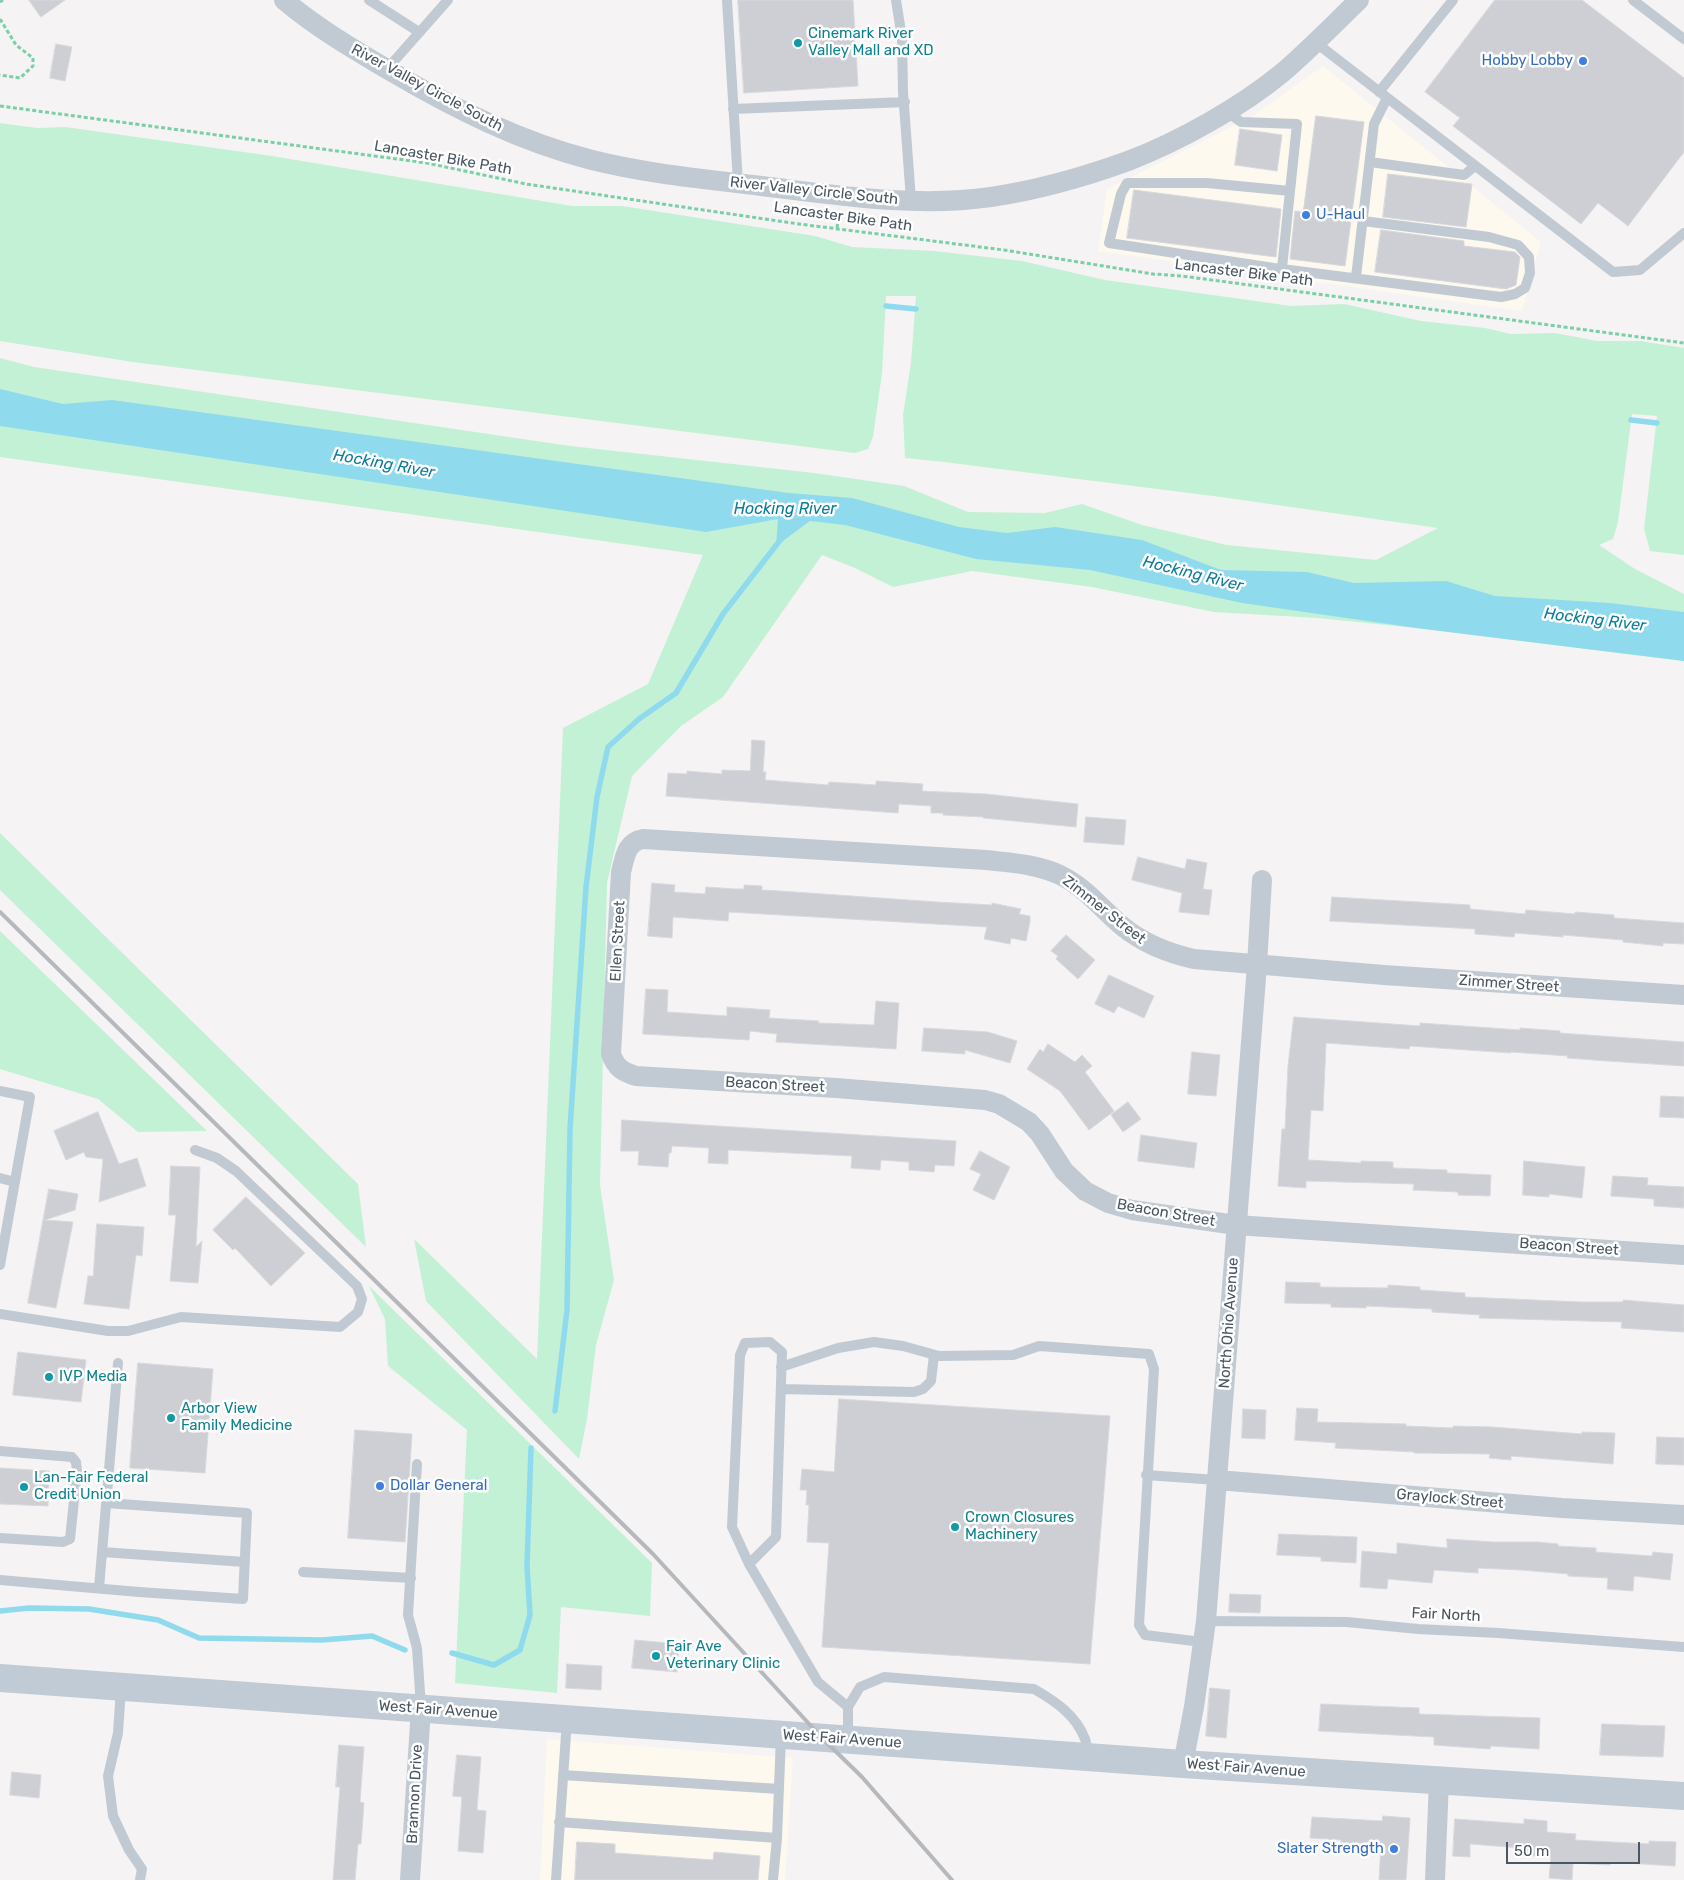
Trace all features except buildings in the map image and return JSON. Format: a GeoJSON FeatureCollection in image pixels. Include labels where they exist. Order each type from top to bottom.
{"type":"FeatureCollection","features":[{"type":"Feature","properties":{"kind":"street","name":"River Valley Circle South"},"geometry":{"type":"LineString","coordinates":[[284,0],[299,13],[354,50],[387,69],[487,123],[538,144],[589,159],[630,168],[848,197],[911,200],[992,197],[1056,184],[1118,164],[1167,144],[1226,111],[1271,81],[1360,0]]}},
{"type":"Feature","properties":{"kind":"street","name":"Zimmer Street"},"geometry":{"type":"LineString","coordinates":[[643,838],[986,860],[1038,867],[1061,876],[1080,887],[1122,926],[1154,947],[1194,959],[1394,976],[1684,995]]}},
{"type":"Feature","properties":{"kind":"street","name":"Ellen Street"},"geometry":{"type":"LineString","coordinates":[[611,1054],[622,872],[629,846],[635,840],[643,838]]}},
{"type":"Feature","properties":{"kind":"street","name":"North Ohio Avenue"},"geometry":{"type":"LineString","coordinates":[[1183,1764],[1194,1707],[1206,1621],[1262,880]]}},
{"type":"Feature","properties":{"kind":"street","name":"Beacon Street"},"geometry":{"type":"LineString","coordinates":[[611,1054],[615,1065],[624,1073],[636,1076],[836,1088],[985,1100],[999,1104],[1029,1122],[1040,1134],[1064,1171],[1085,1191],[1108,1203],[1132,1210],[1236,1225],[1684,1255]]}},
{"type":"Feature","properties":{"kind":"street","name":"Graylock Street"},"geometry":{"type":"LineString","coordinates":[[1217,1480],[1562,1508],[1684,1515]]}},
{"type":"Feature","properties":{"kind":"street","name":"West Fair Avenue"},"geometry":{"type":"LineString","coordinates":[[0,1678],[1183,1764],[1684,1796]]}},
{"type":"Feature","properties":{"kind":"street","name":"Brannon Drive"},"geometry":{"type":"LineString","coordinates":[[410,1880],[421,1708]]}},
{"type":"Feature","properties":{"kind":"street"},"geometry":{"type":"LineString","coordinates":[[1435,1880],[1439,1780]]}},
{"type":"Feature","properties":{"kind":"lane"},"geometry":{"type":"LineString","coordinates":[[369,0],[419,32]]}},
{"type":"Feature","properties":{"kind":"lane"},"geometry":{"type":"LineString","coordinates":[[387,69],[448,0]]}},
{"type":"Feature","properties":{"kind":"lane"},"geometry":{"type":"LineString","coordinates":[[727,0],[738,183]]}},
{"type":"Feature","properties":{"kind":"lane"},"geometry":{"type":"LineString","coordinates":[[896,0],[902,38],[904,102],[911,200]]}},
{"type":"Feature","properties":{"kind":"lane"},"geometry":{"type":"LineString","coordinates":[[1356,277],[1374,124],[1383,95],[1453,0]]}},
{"type":"Feature","properties":{"kind":"lane"},"geometry":{"type":"LineString","coordinates":[[1633,0],[1684,39]]}},
{"type":"Feature","properties":{"kind":"lane"},"geometry":{"type":"LineString","coordinates":[[1316,42],[1613,272],[1640,270],[1684,233]]}},
{"type":"Feature","properties":{"kind":"lane"},"geometry":{"type":"LineString","coordinates":[[733,110],[904,102]]}},
{"type":"Feature","properties":{"kind":"lane"},"geometry":{"type":"LineString","coordinates":[[1226,111],[1241,122],[1297,124],[1282,268]]}},
{"type":"Feature","properties":{"kind":"lane"},"geometry":{"type":"LineString","coordinates":[[1370,162],[1464,175],[1475,166]]}},
{"type":"Feature","properties":{"kind":"lane"},"geometry":{"type":"LineString","coordinates":[[1118,164],[1127,183]]}},
{"type":"Feature","properties":{"kind":"lane"},"geometry":{"type":"LineString","coordinates":[[1127,183],[1207,183],[1290,191]]}},
{"type":"Feature","properties":{"kind":"lane"},"geometry":{"type":"LineString","coordinates":[[1127,183],[1121,194],[1109,242],[1282,268],[1501,297],[1515,294],[1525,288],[1530,273],[1529,256],[1518,245],[1489,236],[1363,221]]}},
{"type":"Feature","properties":{"kind":"lane"},"geometry":{"type":"LineString","coordinates":[[0,1091],[30,1097],[0,1265]]}},
{"type":"Feature","properties":{"kind":"lane"},"geometry":{"type":"LineString","coordinates":[[0,1314],[108,1331],[128,1331],[181,1317],[340,1327],[358,1312],[362,1299],[357,1286],[236,1171],[217,1158],[195,1150]]}},
{"type":"Feature","properties":{"kind":"lane"},"geometry":{"type":"LineString","coordinates":[[0,1178],[15,1182]]}},
{"type":"Feature","properties":{"kind":"lane"},"geometry":{"type":"LineString","coordinates":[[749,1564],[776,1537],[782,1352],[770,1342],[745,1343],[740,1355],[732,1527],[749,1564],[818,1682],[848,1707]]}},
{"type":"Feature","properties":{"kind":"lane"},"geometry":{"type":"LineString","coordinates":[[781,1367],[838,1348],[874,1342],[903,1346],[934,1355],[1013,1356],[1040,1346],[1149,1354],[1154,1369],[1146,1475],[1139,1624],[1146,1635],[1202,1642]]}},
{"type":"Feature","properties":{"kind":"lane"},"geometry":{"type":"LineString","coordinates":[[781,1389],[914,1392],[923,1389],[931,1381],[934,1355]]}},
{"type":"Feature","properties":{"kind":"lane"},"geometry":{"type":"LineString","coordinates":[[99,1588],[118,1363]]}},
{"type":"Feature","properties":{"kind":"lane"},"geometry":{"type":"LineString","coordinates":[[0,1451],[72,1458],[76,1462],[77,1472],[70,1539],[63,1542],[0,1538]]}},
{"type":"Feature","properties":{"kind":"lane"},"geometry":{"type":"LineString","coordinates":[[417,1464],[408,1615],[417,1648],[421,1708]]}},
{"type":"Feature","properties":{"kind":"lane"},"geometry":{"type":"LineString","coordinates":[[1146,1475],[1217,1480]]}},
{"type":"Feature","properties":{"kind":"lane"},"geometry":{"type":"LineString","coordinates":[[0,1580],[243,1599],[247,1513],[106,1503]]}},
{"type":"Feature","properties":{"kind":"lane"},"geometry":{"type":"LineString","coordinates":[[102,1552],[245,1562]]}},
{"type":"Feature","properties":{"kind":"lane"},"geometry":{"type":"LineString","coordinates":[[303,1572],[411,1578]]}},
{"type":"Feature","properties":{"kind":"lane","name":"Fair North"},"geometry":{"type":"LineString","coordinates":[[1206,1621],[1346,1622],[1418,1629],[1684,1646]]}},
{"type":"Feature","properties":{"kind":"lane"},"geometry":{"type":"LineString","coordinates":[[848,1739],[848,1707],[860,1688],[884,1677],[1034,1689],[1054,1700],[1072,1718],[1086,1740],[1087,1757]]}},
{"type":"Feature","properties":{"kind":"lane"},"geometry":{"type":"LineString","coordinates":[[121,1687],[118,1733],[108,1776],[113,1816],[129,1850],[142,1868],[140,1880]]}},
{"type":"Feature","properties":{"kind":"lane"},"geometry":{"type":"LineString","coordinates":[[556,1880],[567,1719]]}},
{"type":"Feature","properties":{"kind":"lane"},"geometry":{"type":"LineString","coordinates":[[773,1880],[777,1838],[781,1735]]}},
{"type":"Feature","properties":{"kind":"lane"},"geometry":{"type":"LineString","coordinates":[[563,1775],[779,1790]]}},
{"type":"Feature","properties":{"kind":"lane"},"geometry":{"type":"LineString","coordinates":[[559,1822],[777,1838]]}},
{"type":"Feature","properties":{"kind":"path"},"geometry":{"type":"LineString","coordinates":[[0,2],[4,0]]}},
{"type":"Feature","properties":{"kind":"path"},"geometry":{"type":"LineString","coordinates":[[0,19],[16,45],[33,58],[33,66],[20,78],[0,75]]}},
{"type":"Feature","properties":{"kind":"path"},"geometry":{"type":"LineString","coordinates":[[0,31],[5,28]]}},
{"type":"Feature","properties":{"kind":"path","name":"Lancaster Bike Path"},"geometry":{"type":"LineString","coordinates":[[0,106],[427,164],[526,184],[800,224],[1004,250],[1144,272],[1217,280],[1684,343]]}},
{"type":"Feature","properties":{"kind":"shaded area","name":"U-Haul"},"geometry":{"type":"Polygon","coordinates":[[[1323,66],[1541,242],[1522,311],[1098,251],[1107,189],[1253,116],[1323,66]]]}},
{"type":"Feature","properties":{"kind":"shaded area"},"geometry":{"type":"Polygon","coordinates":[[[547,1739],[793,1758],[785,1880],[540,1880],[547,1739]]]}},
{"type":"Feature","properties":{"kind":"green space"},"geometry":{"type":"Polygon","coordinates":[[[0,123],[37,128],[65,127],[272,156],[572,206],[622,206],[815,236],[852,247],[934,251],[1022,261],[1105,280],[1291,306],[1344,304],[1421,321],[1485,328],[1511,334],[1555,333],[1597,341],[1640,341],[1684,348],[1684,555],[1650,551],[1644,529],[1657,416],[1632,414],[1618,522],[1613,539],[1599,545],[1635,569],[1684,594],[1684,661],[1416,628],[1318,618],[1214,612],[1092,587],[972,571],[893,587],[855,568],[822,555],[723,697],[681,726],[632,776],[607,883],[600,1185],[614,1280],[596,1345],[587,1419],[579,1459],[426,1301],[414,1239],[537,1359],[563,728],[648,684],[703,555],[0,457],[0,358],[34,367],[570,446],[814,473],[904,486],[968,512],[1045,513],[1082,504],[1142,525],[1227,545],[1376,560],[1438,528],[1221,497],[905,458],[903,415],[911,363],[916,296],[886,296],[882,373],[873,437],[868,449],[855,453],[133,362],[0,341],[0,123]]]}},
{"type":"Feature","properties":{"kind":"green space"},"geometry":{"type":"Polygon","coordinates":[[[0,833],[358,1184],[366,1247],[0,890],[0,833]]]}},
{"type":"Feature","properties":{"kind":"green space"},"geometry":{"type":"Polygon","coordinates":[[[0,931],[207,1131],[138,1132],[98,1099],[0,1069],[0,931]]]}},
{"type":"Feature","properties":{"kind":"green space"},"geometry":{"type":"Polygon","coordinates":[[[369,1286],[652,1563],[650,1616],[561,1607],[557,1693],[455,1683],[467,1430],[388,1366],[385,1319],[369,1286]]]}},
{"type":"Feature","properties":{"kind":"water","name":"Hocking River"},"geometry":{"type":"Polygon","coordinates":[[[0,389],[63,404],[112,400],[789,493],[852,498],[959,527],[1007,533],[1055,527],[1142,540],[1221,570],[1307,572],[1354,583],[1446,581],[1495,596],[1610,603],[1684,612],[1684,661],[1416,628],[1242,603],[1090,570],[976,559],[845,525],[810,521],[776,546],[778,519],[706,532],[0,426],[0,389]]]}},
{"type":"Feature","properties":{"kind":"waterway"},"geometry":{"type":"LineString","coordinates":[[886,306],[916,309]]}},
{"type":"Feature","properties":{"kind":"waterway"},"geometry":{"type":"LineString","coordinates":[[1631,420],[1657,423]]}},
{"type":"Feature","properties":{"kind":"waterway"},"geometry":{"type":"LineString","coordinates":[[555,1411],[567,1310],[570,1129],[586,887],[597,797],[608,747],[639,719],[676,693],[723,614],[781,539]]}},
{"type":"Feature","properties":{"kind":"waterway"},"geometry":{"type":"LineString","coordinates":[[452,1653],[494,1665],[520,1650],[530,1615],[527,1566],[531,1448]]}},
{"type":"Feature","properties":{"kind":"waterway"},"geometry":{"type":"LineString","coordinates":[[0,1611],[29,1608],[89,1609],[158,1620],[199,1638],[322,1640],[372,1636],[405,1650]]}},
{"type":"Feature","properties":{"kind":"railway"},"geometry":{"type":"LineString","coordinates":[[0,912],[653,1554],[822,1738],[862,1777],[952,1880]]}},
{"type":"Feature","properties":{"kind":"place","name":"Cinemark River Valley Mall and XD"},"geometry":{"type":"Point","coordinates":[798,43]}},
{"type":"Feature","properties":{"kind":"place","name":"Hobby Lobby"},"geometry":{"type":"Point","coordinates":[1583,61]}},
{"type":"Feature","properties":{"kind":"place","name":"U-Haul"},"geometry":{"type":"Point","coordinates":[1306,215]}},
{"type":"Feature","properties":{"kind":"place","name":"IVP Media"},"geometry":{"type":"Point","coordinates":[49,1377]}},
{"type":"Feature","properties":{"kind":"place","name":"Arbor View Family Medicine"},"geometry":{"type":"Point","coordinates":[171,1418]}},
{"type":"Feature","properties":{"kind":"place","name":"Dollar General"},"geometry":{"type":"Point","coordinates":[380,1486]}},
{"type":"Feature","properties":{"kind":"place","name":"Lan-Fair Federal Credit Union"},"geometry":{"type":"Point","coordinates":[24,1487]}},
{"type":"Feature","properties":{"kind":"place","name":"Crown Closures Machinery"},"geometry":{"type":"Point","coordinates":[955,1527]}},
{"type":"Feature","properties":{"kind":"place","name":"Fair Ave Veterinary Clinic"},"geometry":{"type":"Point","coordinates":[656,1656]}},
{"type":"Feature","properties":{"kind":"place","name":"Slater Strength"},"geometry":{"type":"Point","coordinates":[1394,1849]}}]}
